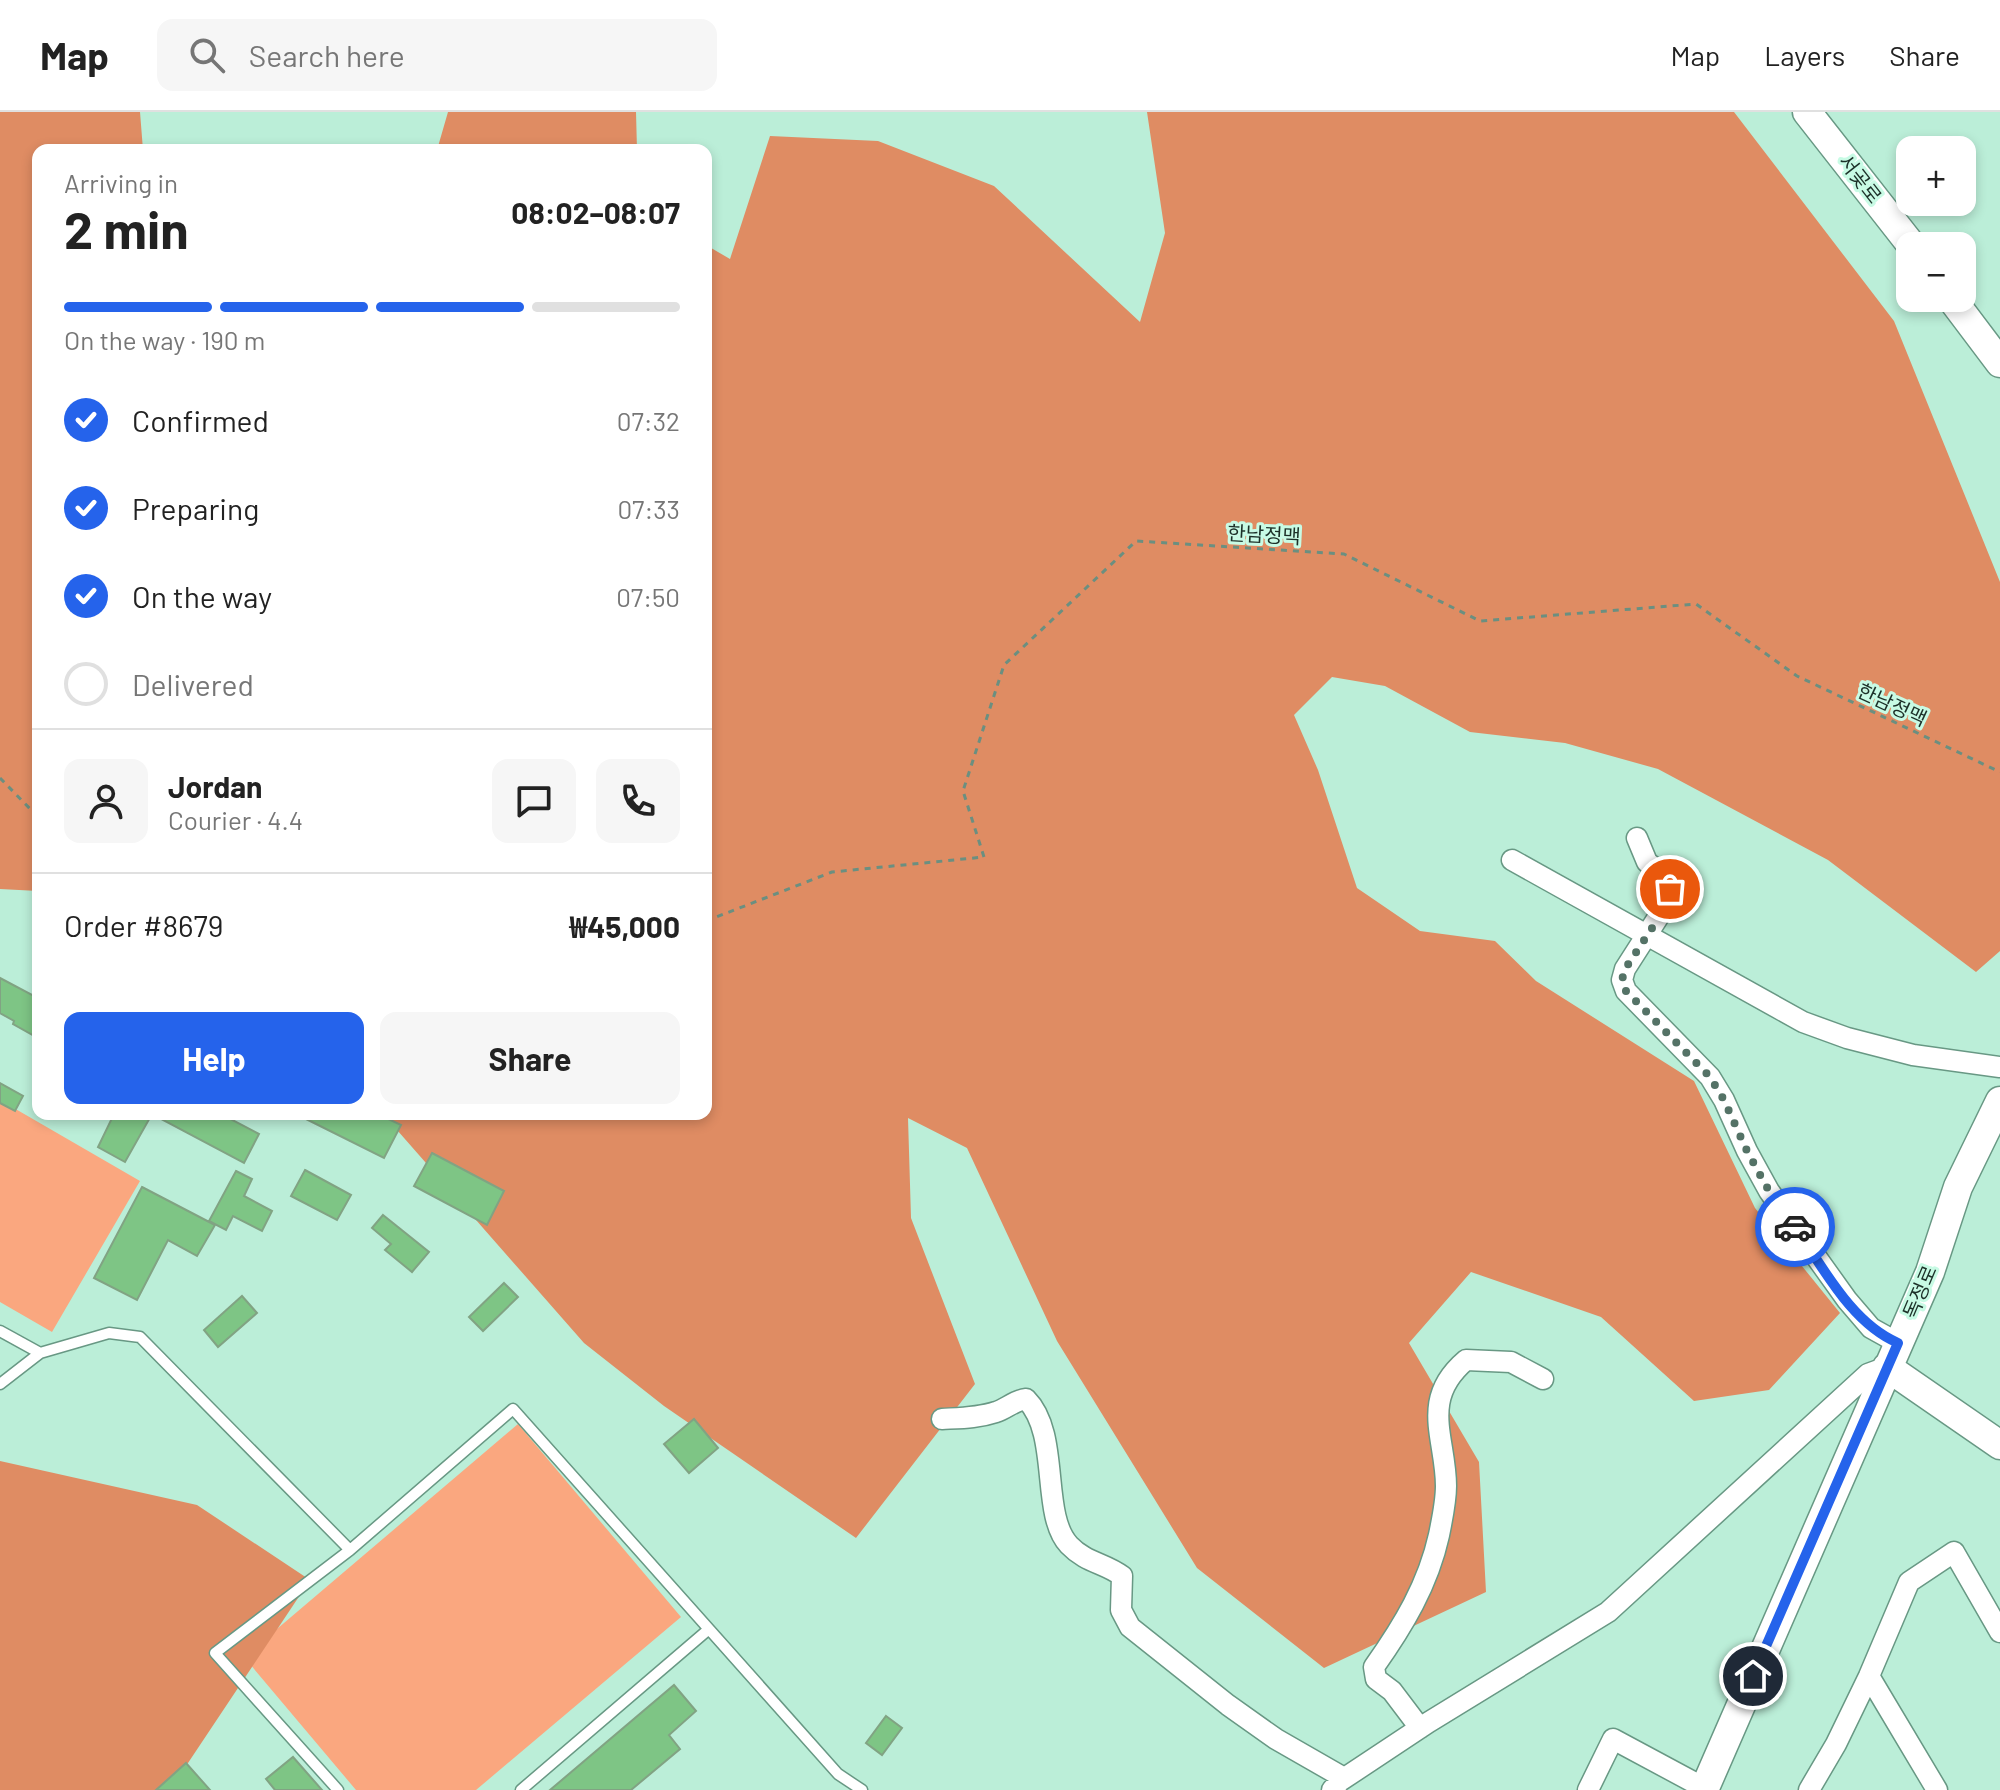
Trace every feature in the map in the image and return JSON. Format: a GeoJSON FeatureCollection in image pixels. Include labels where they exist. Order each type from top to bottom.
{"type":"FeatureCollection","features":[{"type":"Feature","properties":{"kind":"street","name":"서곶로"},"geometry":{"type":"LineString","coordinates":[[1815,120],[1901,232]]}},
{"type":"Feature","properties":{"kind":"street"},"geometry":{"type":"LineString","coordinates":[[1962,312],[2000,363]]}},
{"type":"Feature","properties":{"kind":"street"},"geometry":{"type":"LineString","coordinates":[[1637,838],[1647,862],[1667,878],[1670,889],[1664,908],[1625,969],[1622,980],[1626,991],[1710,1077],[1769,1191],[1847,1300],[1892,1355],[2000,1445]]}},
{"type":"Feature","properties":{"kind":"street"},"geometry":{"type":"LineString","coordinates":[[1512,860],[1803,1022],[1847,1038],[1913,1055],[2000,1067]]}},
{"type":"Feature","properties":{"kind":"street","name":"독정로"},"geometry":{"type":"LineString","coordinates":[[1705,1789],[1930,1272],[1958,1187],[2000,1101]]}},
{"type":"Feature","properties":{"kind":"street"},"geometry":{"type":"LineString","coordinates":[[942,1419],[981,1417],[1026,1399],[1034,1407],[1048,1454],[1057,1526],[1068,1544],[1089,1562],[1122,1576],[1121,1610],[1130,1627],[1228,1705],[1338,1784],[1420,1728],[1608,1612],[1892,1355]]}},
{"type":"Feature","properties":{"kind":"street"},"geometry":{"type":"LineString","coordinates":[[1420,1728],[1392,1691],[1376,1679],[1374,1667],[1417,1602],[1438,1537],[1446,1486],[1437,1431],[1442,1390],[1453,1371],[1466,1360],[1511,1362],[1543,1379]]}},
{"type":"Feature","properties":{"kind":"street"},"geometry":{"type":"LineString","coordinates":[[1809,1790],[1836,1744],[1869,1676],[1909,1582],[1954,1552],[2000,1632]]}},
{"type":"Feature","properties":{"kind":"street"},"geometry":{"type":"LineString","coordinates":[[1869,1676],[1937,1790]]}},
{"type":"Feature","properties":{"kind":"street"},"geometry":{"type":"LineString","coordinates":[[1588,1790],[1613,1739],[1705,1789]]}},
{"type":"Feature","properties":{"kind":"lane"},"geometry":{"type":"LineString","coordinates":[[0,1331],[40,1353]]}},
{"type":"Feature","properties":{"kind":"lane"},"geometry":{"type":"LineString","coordinates":[[0,1384],[40,1353],[109,1333],[140,1337],[350,1550]]}},
{"type":"Feature","properties":{"kind":"lane"},"geometry":{"type":"LineString","coordinates":[[338,1790],[215,1653],[350,1550],[513,1409],[838,1774],[862,1790]]}},
{"type":"Feature","properties":{"kind":"lane"},"geometry":{"type":"LineString","coordinates":[[521,1790],[709,1629]]}},
{"type":"Feature","properties":{"kind":"path","name":"한남정맥"},"geometry":{"type":"LineString","coordinates":[[712,919],[832,872],[984,857],[963,791],[1004,665],[1136,541],[1344,554],[1480,621],[1696,604],[1797,676],[2000,772]]}},
{"type":"Feature","properties":{"kind":"path"},"geometry":{"type":"LineString","coordinates":[[0,778],[32,811]]}},
{"type":"Feature","properties":{"kind":"shaded area"},"geometry":{"type":"Polygon","coordinates":[[[0,112],[140,112],[143,144],[32,144],[32,891],[0,889],[0,112]]]}},
{"type":"Feature","properties":{"kind":"shaded area"},"geometry":{"type":"Polygon","coordinates":[[[448,112],[636,112],[637,144],[439,144],[448,112]]]}},
{"type":"Feature","properties":{"kind":"shaded area"},"geometry":{"type":"Polygon","coordinates":[[[1147,112],[1734,112],[1894,321],[2000,582],[2000,951],[1976,972],[1828,860],[1658,769],[1565,743],[1470,732],[1385,686],[1332,677],[1294,715],[1318,770],[1357,888],[1420,931],[1495,941],[1536,981],[1694,1081],[1755,1208],[1840,1313],[1769,1390],[1694,1401],[1601,1317],[1471,1272],[1409,1343],[1479,1462],[1486,1592],[1324,1668],[1197,1568],[1057,1341],[967,1148],[908,1118],[911,1218],[975,1384],[856,1538],[664,1406],[584,1343],[388,1120],[712,1120],[712,248],[730,259],[770,136],[878,141],[994,186],[1140,322],[1165,233],[1147,112]]]}},
{"type":"Feature","properties":{"kind":"shaded area"},"geometry":{"type":"Polygon","coordinates":[[[0,1100],[140,1181],[52,1332],[0,1302],[0,1100]]]}},
{"type":"Feature","properties":{"kind":"shaded area"},"geometry":{"type":"Polygon","coordinates":[[[518,1424],[681,1617],[476,1790],[356,1790],[244,1657],[518,1424]]]}},
{"type":"Feature","properties":{"kind":"shaded area"},"geometry":{"type":"Polygon","coordinates":[[[0,1461],[197,1505],[310,1580],[170,1790],[0,1790],[0,1461]]]}},
{"type":"Feature","properties":{"kind":"building"},"geometry":{"type":"Polygon","coordinates":[[[0,978],[32,995],[32,1035],[13,1024],[14,1021],[0,1013],[0,978]]]}},
{"type":"Feature","properties":{"kind":"building"},"geometry":{"type":"Polygon","coordinates":[[[0,1083],[23,1096],[15,1111],[0,1103],[0,1083]]]}},
{"type":"Feature","properties":{"kind":"building"},"geometry":{"type":"Polygon","coordinates":[[[111,1120],[149,1120],[125,1162],[98,1147],[111,1120]]]}},
{"type":"Feature","properties":{"kind":"building"},"geometry":{"type":"Polygon","coordinates":[[[163,1120],[232,1120],[259,1134],[244,1163],[163,1120]]]}},
{"type":"Feature","properties":{"kind":"building"},"geometry":{"type":"Polygon","coordinates":[[[308,1120],[391,1120],[401,1125],[384,1158],[308,1120]]]}},
{"type":"Feature","properties":{"kind":"building"},"geometry":{"type":"Polygon","coordinates":[[[432,1153],[504,1191],[487,1225],[414,1186],[432,1153]]]}},
{"type":"Feature","properties":{"kind":"building"},"geometry":{"type":"Polygon","coordinates":[[[305,1170],[351,1195],[337,1220],[291,1196],[305,1170]]]}},
{"type":"Feature","properties":{"kind":"building"},"geometry":{"type":"Polygon","coordinates":[[[236,1171],[252,1179],[244,1196],[272,1211],[262,1231],[233,1216],[226,1230],[209,1221],[236,1171]]]}},
{"type":"Feature","properties":{"kind":"building"},"geometry":{"type":"Polygon","coordinates":[[[142,1187],[215,1225],[197,1256],[168,1240],[137,1300],[94,1278],[142,1187]]]}},
{"type":"Feature","properties":{"kind":"building"},"geometry":{"type":"Polygon","coordinates":[[[383,1215],[429,1252],[412,1272],[385,1250],[391,1244],[372,1228],[383,1215]]]}},
{"type":"Feature","properties":{"kind":"building"},"geometry":{"type":"Polygon","coordinates":[[[504,1283],[518,1297],[483,1331],[469,1317],[504,1283]]]}},
{"type":"Feature","properties":{"kind":"building"},"geometry":{"type":"Polygon","coordinates":[[[242,1296],[257,1313],[218,1347],[204,1330],[242,1296]]]}},
{"type":"Feature","properties":{"kind":"building"},"geometry":{"type":"Polygon","coordinates":[[[694,1419],[718,1448],[689,1473],[664,1444],[694,1419]]]}},
{"type":"Feature","properties":{"kind":"building"},"geometry":{"type":"Polygon","coordinates":[[[674,1685],[696,1711],[669,1735],[680,1749],[631,1790],[550,1790],[674,1685]]]}},
{"type":"Feature","properties":{"kind":"building"},"geometry":{"type":"Polygon","coordinates":[[[886,1716],[902,1728],[882,1755],[866,1743],[886,1716]]]}},
{"type":"Feature","properties":{"kind":"building"},"geometry":{"type":"Polygon","coordinates":[[[293,1757],[322,1790],[275,1790],[266,1779],[293,1757]]]}},
{"type":"Feature","properties":{"kind":"building"},"geometry":{"type":"Polygon","coordinates":[[[186,1763],[210,1790],[156,1790],[186,1763]]]}},
{"type":"Feature","properties":{"kind":"way so far"},"geometry":{"type":"LineString","coordinates":[[1670,889],[1664,908],[1625,969],[1622,980],[1626,991],[1710,1077],[1769,1191],[1795,1227]]}},
{"type":"Feature","properties":{"kind":"route"},"geometry":{"type":"LineString","coordinates":[[1753,1676],[1898,1343],[1871,1328],[1795,1227]]}}]}
